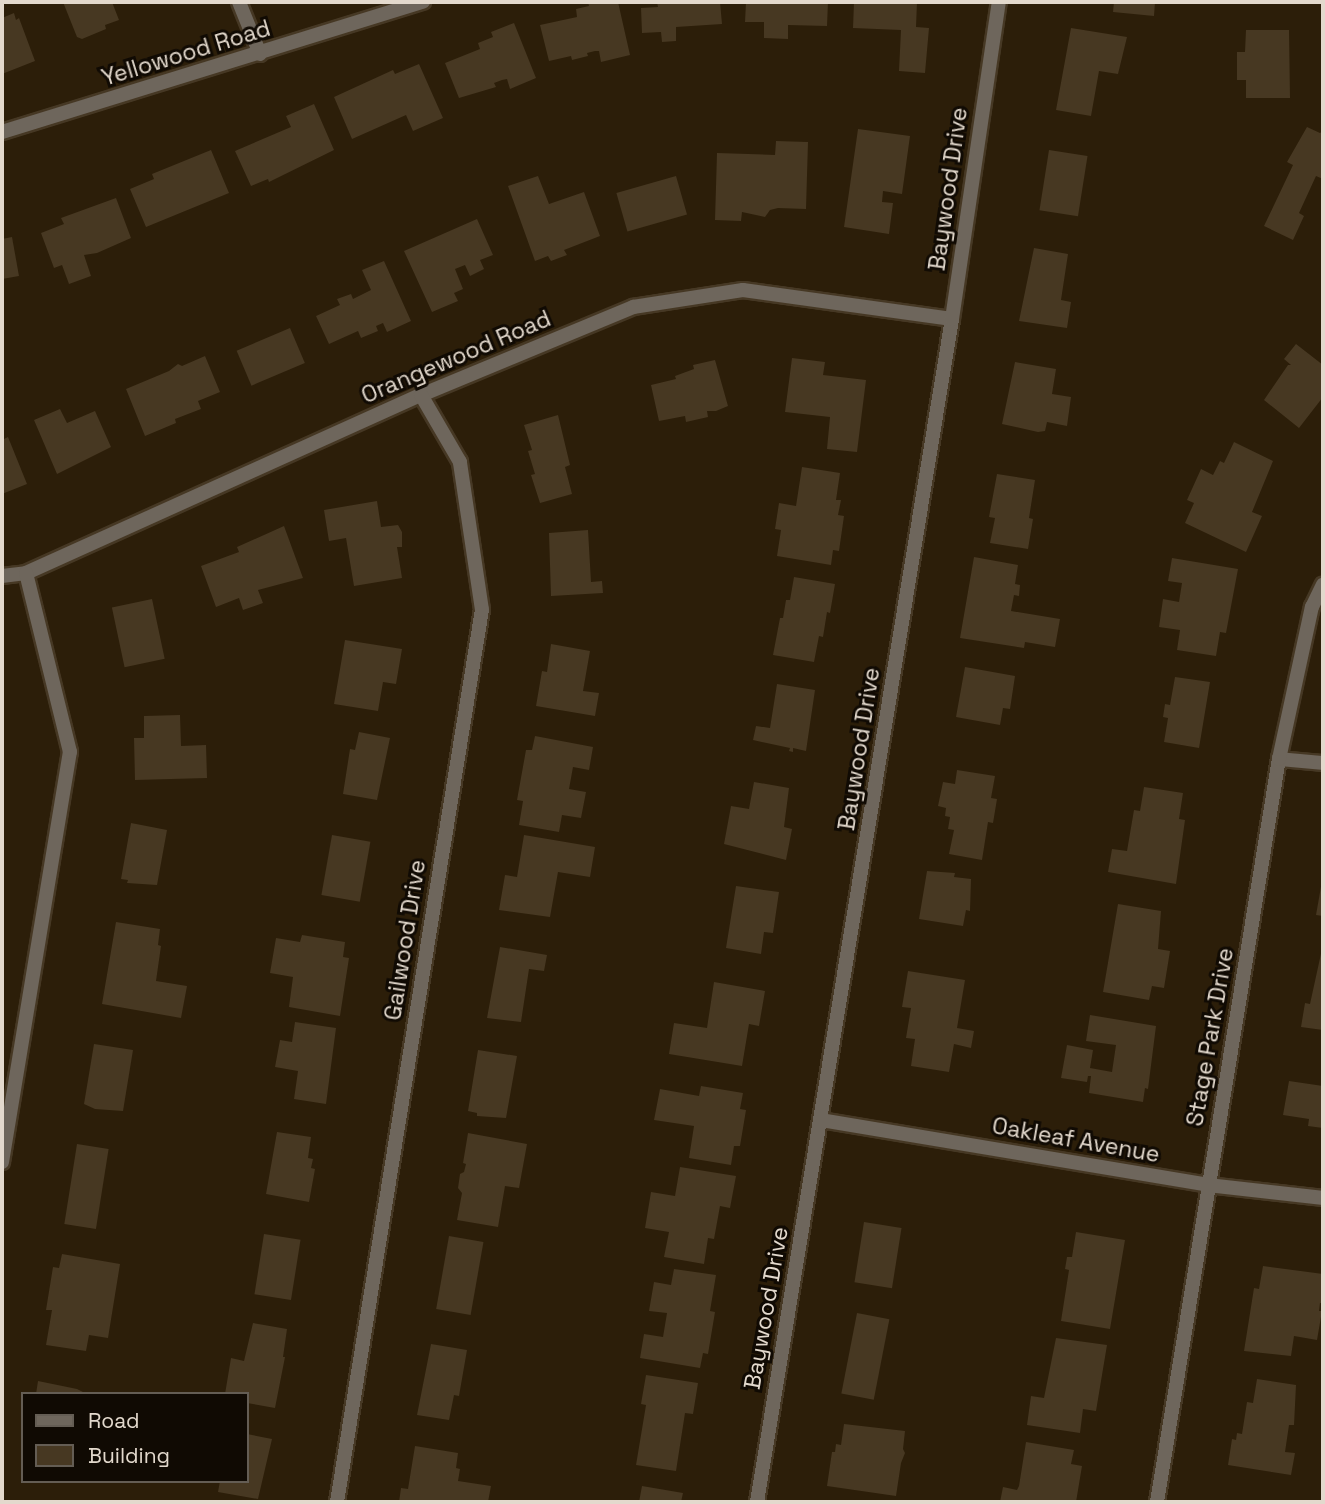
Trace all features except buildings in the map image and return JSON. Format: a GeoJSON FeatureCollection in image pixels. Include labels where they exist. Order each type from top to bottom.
{"type":"FeatureCollection","features":[{"type":"Feature","properties":{"kind":"street"},"geometry":{"type":"LineString","coordinates":[[239,2],[260,54]]}},
{"type":"Feature","properties":{"kind":"street","name":"Yellowood Road"},"geometry":{"type":"LineString","coordinates":[[2,132],[423,2]]}},
{"type":"Feature","properties":{"kind":"street","name":"Baywood Drive"},"geometry":{"type":"LineString","coordinates":[[757,1502],[952,319],[999,2]]}},
{"type":"Feature","properties":{"kind":"street","name":"Orangewood Road"},"geometry":{"type":"LineString","coordinates":[[2,576],[26,573],[421,395],[633,307],[743,290],[952,319]]}},
{"type":"Feature","properties":{"kind":"street","name":"Gailwood Drive"},"geometry":{"type":"LineString","coordinates":[[337,1502],[482,610],[460,462],[421,395]]}},
{"type":"Feature","properties":{"kind":"street"},"geometry":{"type":"LineString","coordinates":[[2,1162],[70,752],[26,573]]}},
{"type":"Feature","properties":{"kind":"street","name":"Stage Park Drive"},"geometry":{"type":"LineString","coordinates":[[1157,1502],[1279,759],[1312,607],[1323,584]]}},
{"type":"Feature","properties":{"kind":"street"},"geometry":{"type":"LineString","coordinates":[[1279,759],[1323,763]]}},
{"type":"Feature","properties":{"kind":"street","name":"Oakleaf Avenue"},"geometry":{"type":"LineString","coordinates":[[821,1120],[1208,1185],[1323,1198]]}}]}
